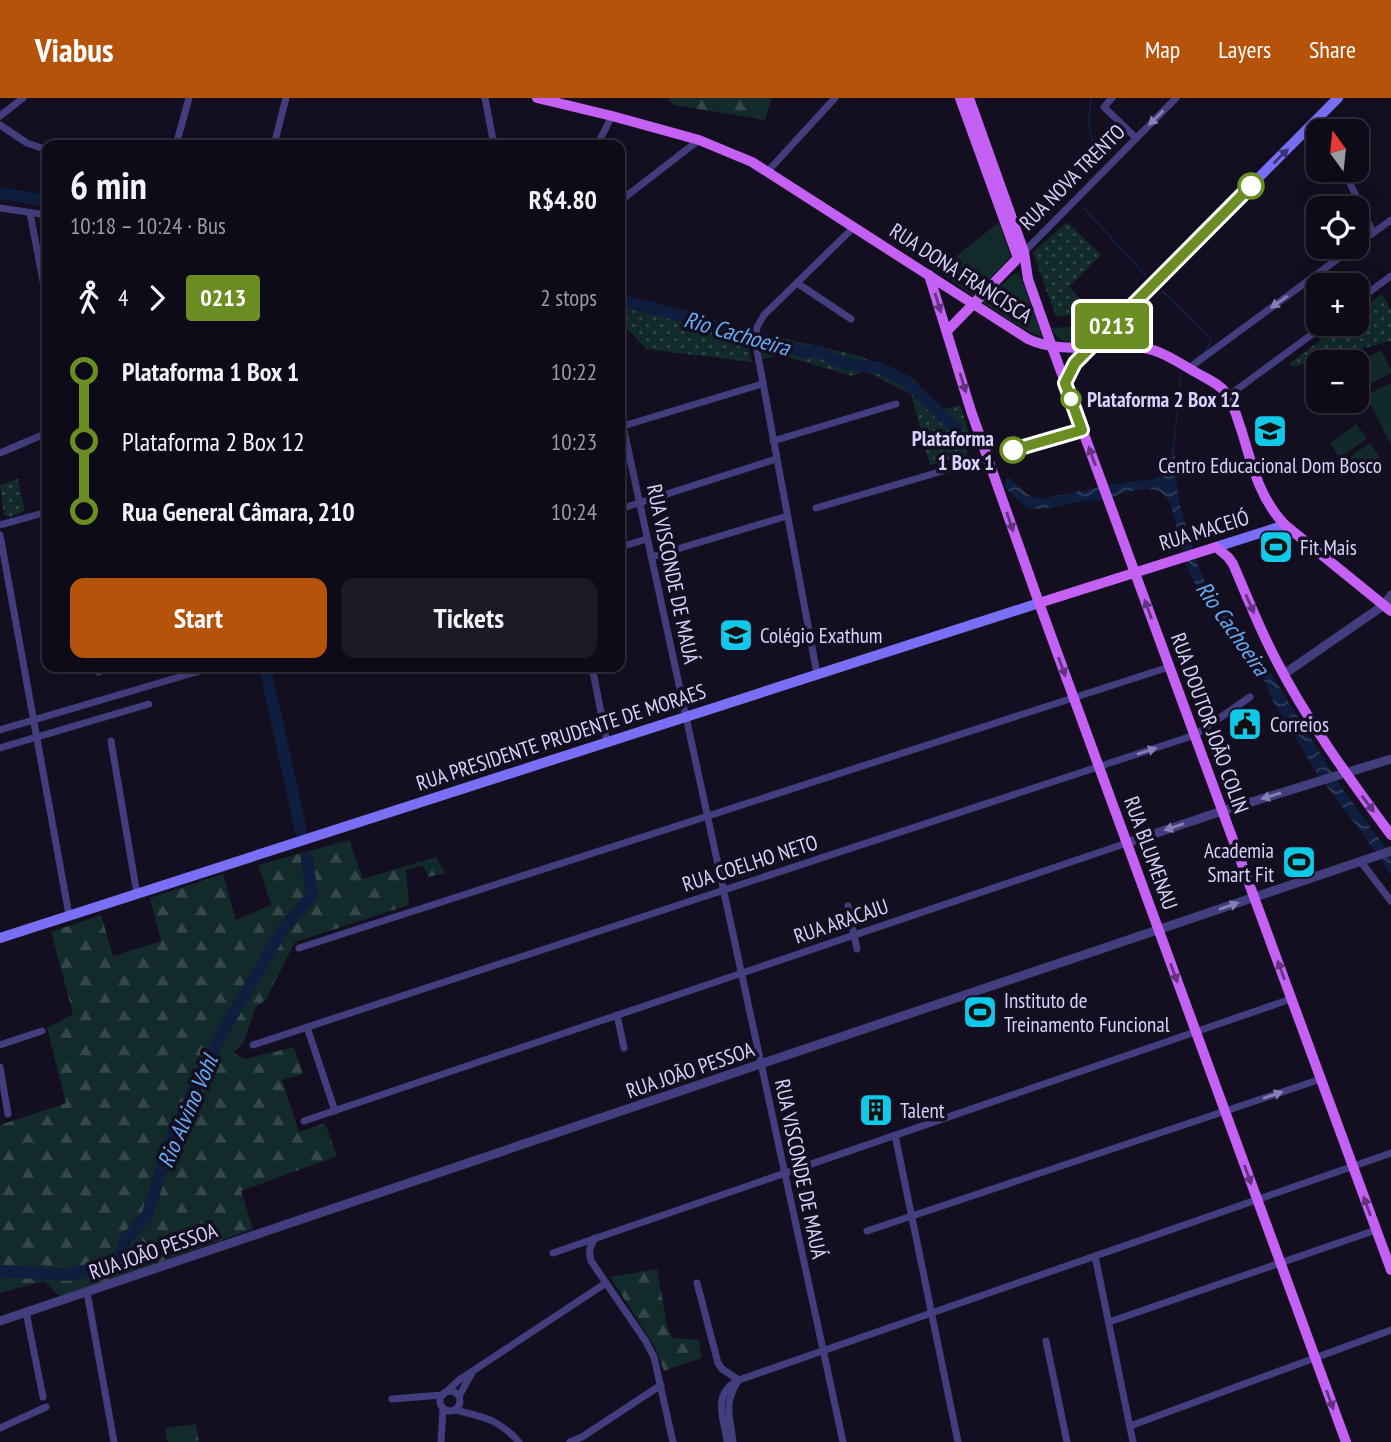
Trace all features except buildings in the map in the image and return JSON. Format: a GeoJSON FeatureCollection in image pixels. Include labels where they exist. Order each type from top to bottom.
{"type":"FeatureCollection","features":[{"type":"Feature","properties":{"kind":"main road","name":"RUA DONA FRANCISCA"},"geometry":{"type":"LineString","coordinates":[[537,98],[612,116],[741,156],[1040,345],[1118,346],[1151,350],[1189,368],[1219,386],[1228,396]]}},
{"type":"Feature","properties":{"kind":"main road"},"geometry":{"type":"LineString","coordinates":[[960,98],[1018,258]]}},
{"type":"Feature","properties":{"kind":"main road"},"geometry":{"type":"LineString","coordinates":[[969,98],[1018,258]]}},
{"type":"Feature","properties":{"kind":"main road"},"geometry":{"type":"LineString","coordinates":[[1317,119],[1338,98]]}},
{"type":"Feature","properties":{"kind":"main road"},"geometry":{"type":"LineString","coordinates":[[1065,383],[1075,363],[1306,130]]}},
{"type":"Feature","properties":{"kind":"main road","name":"RUA DOUTOR JOÃO COLIN"},"geometry":{"type":"LineString","coordinates":[[1018,258],[1028,279],[1391,1270]]}},
{"type":"Feature","properties":{"kind":"main road","name":"RUA NOVA TRENTO"},"geometry":{"type":"LineString","coordinates":[[947,331],[1018,258]]}},
{"type":"Feature","properties":{"kind":"main road","name":"RUA BLUMENAU"},"geometry":{"type":"LineString","coordinates":[[929,275],[987,458],[1346,1442]]}},
{"type":"Feature","properties":{"kind":"main road"},"geometry":{"type":"LineString","coordinates":[[1115,322],[1112,336],[1118,346]]}},
{"type":"Feature","properties":{"kind":"main road"},"geometry":{"type":"LineString","coordinates":[[1228,396],[1260,488],[1273,511],[1285,525],[1387,608]]}},
{"type":"Feature","properties":{"kind":"main road","name":"RUA MACEIÓ"},"geometry":{"type":"LineString","coordinates":[[1135,572],[1285,525]]}},
{"type":"Feature","properties":{"kind":"main road"},"geometry":{"type":"LineString","coordinates":[[1216,547],[1233,564],[1262,631],[1340,775],[1391,835]]}},
{"type":"Feature","properties":{"kind":"main road","name":"RUA PRESIDENTE PRUDENTE DE MORAES"},"geometry":{"type":"LineString","coordinates":[[0,938],[1135,572]]}},
{"type":"Feature","properties":{"kind":"street"},"geometry":{"type":"LineString","coordinates":[[0,116],[23,98]]}},
{"type":"Feature","properties":{"kind":"street"},"geometry":{"type":"LineString","coordinates":[[177,140],[188,98]]}},
{"type":"Feature","properties":{"kind":"street"},"geometry":{"type":"LineString","coordinates":[[275,140],[286,98]]}},
{"type":"Feature","properties":{"kind":"street"},"geometry":{"type":"LineString","coordinates":[[485,98],[492,140]]}},
{"type":"Feature","properties":{"kind":"street"},"geometry":{"type":"LineString","coordinates":[[768,171],[835,98]]}},
{"type":"Feature","properties":{"kind":"street"},"geometry":{"type":"LineString","coordinates":[[1112,98],[1104,107],[1136,138]]}},
{"type":"Feature","properties":{"kind":"street","name":"RUA NOVA TRENTO"},"geometry":{"type":"LineString","coordinates":[[1018,258],[1176,98]]}},
{"type":"Feature","properties":{"kind":"street"},"geometry":{"type":"LineString","coordinates":[[600,140],[612,116]]}},
{"type":"Feature","properties":{"kind":"street"},"geometry":{"type":"LineString","coordinates":[[0,125],[27,143],[42,148]]}},
{"type":"Feature","properties":{"kind":"street"},"geometry":{"type":"LineString","coordinates":[[625,197],[699,141]]}},
{"type":"Feature","properties":{"kind":"street"},"geometry":{"type":"LineString","coordinates":[[1350,182],[1373,233]]}},
{"type":"Feature","properties":{"kind":"street"},"geometry":{"type":"LineString","coordinates":[[0,208],[42,214]]}},
{"type":"Feature","properties":{"kind":"street"},"geometry":{"type":"LineString","coordinates":[[30,213],[42,276]]}},
{"type":"Feature","properties":{"kind":"street"},"geometry":{"type":"LineString","coordinates":[[1369,236],[1391,220]]}},
{"type":"Feature","properties":{"kind":"street"},"geometry":{"type":"LineString","coordinates":[[817,674],[755,338],[764,315],[854,227]]}},
{"type":"Feature","properties":{"kind":"street"},"geometry":{"type":"LineString","coordinates":[[1189,368],[1337,259]]}},
{"type":"Feature","properties":{"kind":"street"},"geometry":{"type":"LineString","coordinates":[[1369,292],[1391,276]]}},
{"type":"Feature","properties":{"kind":"street"},"geometry":{"type":"LineString","coordinates":[[797,283],[850,319]]}},
{"type":"Feature","properties":{"kind":"street"},"geometry":{"type":"LineString","coordinates":[[1228,396],[1310,336]]}},
{"type":"Feature","properties":{"kind":"street"},"geometry":{"type":"LineString","coordinates":[[625,425],[762,384]]}},
{"type":"Feature","properties":{"kind":"street"},"geometry":{"type":"LineString","coordinates":[[773,441],[896,404]]}},
{"type":"Feature","properties":{"kind":"street"},"geometry":{"type":"LineString","coordinates":[[0,453],[42,435]]}},
{"type":"Feature","properties":{"kind":"street","name":"RUA VISCONDE DE MAUÁ"},"geometry":{"type":"LineString","coordinates":[[625,436],[842,1442]]}},
{"type":"Feature","properties":{"kind":"street"},"geometry":{"type":"LineString","coordinates":[[816,508],[987,458]]}},
{"type":"Feature","properties":{"kind":"street"},"geometry":{"type":"LineString","coordinates":[[625,507],[776,459]]}},
{"type":"Feature","properties":{"kind":"street"},"geometry":{"type":"LineString","coordinates":[[0,524],[42,513]]}},
{"type":"Feature","properties":{"kind":"street"},"geometry":{"type":"LineString","coordinates":[[651,556],[787,516]]}},
{"type":"Feature","properties":{"kind":"street"},"geometry":{"type":"LineString","coordinates":[[0,535],[69,915]]}},
{"type":"Feature","properties":{"kind":"street"},"geometry":{"type":"LineString","coordinates":[[625,546],[647,539]]}},
{"type":"Feature","properties":{"kind":"street"},"geometry":{"type":"LineString","coordinates":[[1284,674],[1387,608],[1391,595]]}},
{"type":"Feature","properties":{"kind":"street"},"geometry":{"type":"LineString","coordinates":[[299,948],[1169,667]]}},
{"type":"Feature","properties":{"kind":"street"},"geometry":{"type":"LineString","coordinates":[[0,730],[197,672]]}},
{"type":"Feature","properties":{"kind":"street"},"geometry":{"type":"LineString","coordinates":[[593,672],[607,742]]}},
{"type":"Feature","properties":{"kind":"street","name":"RUA COELHO NETO"},"geometry":{"type":"LineString","coordinates":[[253,1045],[1195,736],[1250,697]]}},
{"type":"Feature","properties":{"kind":"street"},"geometry":{"type":"LineString","coordinates":[[0,748],[149,704]]}},
{"type":"Feature","properties":{"kind":"street"},"geometry":{"type":"LineString","coordinates":[[111,741],[137,894]]}},
{"type":"Feature","properties":{"kind":"street","name":"RUA ARACAJU"},"geometry":{"type":"LineString","coordinates":[[303,1121],[1222,811],[1391,759]]}},
{"type":"Feature","properties":{"kind":"street","name":"RUA JOÃO PESSOA"},"geometry":{"type":"LineString","coordinates":[[0,1321],[1391,851]]}},
{"type":"Feature","properties":{"kind":"street"},"geometry":{"type":"LineString","coordinates":[[1361,862],[1391,901]]}},
{"type":"Feature","properties":{"kind":"street"},"geometry":{"type":"LineString","coordinates":[[848,906],[857,949]]}},
{"type":"Feature","properties":{"kind":"street"},"geometry":{"type":"LineString","coordinates":[[553,1252],[1291,999]]}},
{"type":"Feature","properties":{"kind":"street"},"geometry":{"type":"LineString","coordinates":[[617,1015],[624,1048]]}},
{"type":"Feature","properties":{"kind":"street"},"geometry":{"type":"LineString","coordinates":[[307,1027],[335,1111]]}},
{"type":"Feature","properties":{"kind":"street"},"geometry":{"type":"LineString","coordinates":[[0,1045],[43,1031]]}},
{"type":"Feature","properties":{"kind":"street"},"geometry":{"type":"LineString","coordinates":[[0,1067],[8,1114]]}},
{"type":"Feature","properties":{"kind":"street"},"geometry":{"type":"LineString","coordinates":[[867,1231],[1321,1079]]}},
{"type":"Feature","properties":{"kind":"street"},"geometry":{"type":"LineString","coordinates":[[895,1135],[958,1442]]}},
{"type":"Feature","properties":{"kind":"street"},"geometry":{"type":"LineString","coordinates":[[727,1442],[721,1404],[725,1390],[738,1380],[1391,1153]]}},
{"type":"Feature","properties":{"kind":"street"},"geometry":{"type":"LineString","coordinates":[[1108,1322],[1376,1230]]}},
{"type":"Feature","properties":{"kind":"street"},"geometry":{"type":"LineString","coordinates":[[595,1238],[589,1248],[592,1261],[654,1357],[673,1442]]}},
{"type":"Feature","properties":{"kind":"street"},"geometry":{"type":"LineString","coordinates":[[1095,1256],[1133,1442]]}},
{"type":"Feature","properties":{"kind":"street"},"geometry":{"type":"LineString","coordinates":[[448,1409],[440,1401],[459,1380],[606,1283]]}},
{"type":"Feature","properties":{"kind":"street"},"geometry":{"type":"LineString","coordinates":[[697,1283],[718,1363],[738,1380]]}},
{"type":"Feature","properties":{"kind":"street"},"geometry":{"type":"LineString","coordinates":[[87,1292],[114,1442]]}},
{"type":"Feature","properties":{"kind":"street"},"geometry":{"type":"LineString","coordinates":[[26,1312],[43,1397]]}},
{"type":"Feature","properties":{"kind":"street"},"geometry":{"type":"LineString","coordinates":[[1130,1426],[1391,1329]]}},
{"type":"Feature","properties":{"kind":"street"},"geometry":{"type":"LineString","coordinates":[[1046,1340],[1066,1442]]}},
{"type":"Feature","properties":{"kind":"street"},"geometry":{"type":"LineString","coordinates":[[442,1438],[448,1409],[459,1399],[472,1372]]}},
{"type":"Feature","properties":{"kind":"street"},"geometry":{"type":"LineString","coordinates":[[733,1442],[728,1404],[738,1380]]}},
{"type":"Feature","properties":{"kind":"street"},"geometry":{"type":"LineString","coordinates":[[570,1442],[582,1439],[661,1385]]}},
{"type":"Feature","properties":{"kind":"street"},"geometry":{"type":"LineString","coordinates":[[392,1399],[454,1392],[477,1415]]}},
{"type":"Feature","properties":{"kind":"street"},"geometry":{"type":"LineString","coordinates":[[417,1396],[448,1409],[497,1422],[519,1442]]}},
{"type":"Feature","properties":{"kind":"street"},"geometry":{"type":"LineString","coordinates":[[0,1428],[46,1407]]}},
{"type":"Feature","properties":{"kind":"green space"},"geometry":{"type":"Polygon","coordinates":[[[667,98],[772,98],[765,120],[674,105],[667,98]]]}},
{"type":"Feature","properties":{"kind":"green space"},"geometry":{"type":"Polygon","coordinates":[[[999,222],[1011,257],[973,296],[938,271],[999,222]]]}},
{"type":"Feature","properties":{"kind":"green space"},"geometry":{"type":"Polygon","coordinates":[[[1067,222],[1101,255],[1069,287],[1093,312],[1056,317],[1033,252],[1067,222]]]}},
{"type":"Feature","properties":{"kind":"green space"},"geometry":{"type":"Polygon","coordinates":[[[1015,273],[1020,275],[1043,337],[1019,326],[982,302],[1015,273]]]}},
{"type":"Feature","properties":{"kind":"green space"},"geometry":{"type":"Polygon","coordinates":[[[1382,294],[1391,310],[1391,341],[1357,350],[1307,350],[1326,336],[1369,336],[1369,304],[1382,294]]]}},
{"type":"Feature","properties":{"kind":"green space"},"geometry":{"type":"Polygon","coordinates":[[[625,305],[649,308],[686,321],[701,318],[727,334],[744,336],[751,341],[749,352],[752,362],[646,349],[625,326],[625,305]]]}},
{"type":"Feature","properties":{"kind":"green space"},"geometry":{"type":"Polygon","coordinates":[[[1103,325],[1095,336],[1080,342],[1060,340],[1050,328],[1103,325]]]}},
{"type":"Feature","properties":{"kind":"green space"},"geometry":{"type":"Polygon","coordinates":[[[764,334],[860,356],[914,379],[941,410],[960,405],[970,436],[967,438],[967,455],[930,465],[911,394],[865,371],[853,376],[780,355],[763,359],[760,349],[764,334]]]}},
{"type":"Feature","properties":{"kind":"green space"},"geometry":{"type":"Polygon","coordinates":[[[1381,350],[1391,373],[1369,385],[1369,356],[1381,350]]]}},
{"type":"Feature","properties":{"kind":"green space"},"geometry":{"type":"Polygon","coordinates":[[[1306,351],[1306,364],[1293,367],[1290,363],[1306,351]]]}},
{"type":"Feature","properties":{"kind":"green space"},"geometry":{"type":"Polygon","coordinates":[[[1391,383],[1391,443],[1369,401],[1369,394],[1391,383]]]}},
{"type":"Feature","properties":{"kind":"green space"},"geometry":{"type":"Polygon","coordinates":[[[1356,424],[1367,438],[1340,458],[1330,443],[1356,424]]]}},
{"type":"Feature","properties":{"kind":"green space"},"geometry":{"type":"Polygon","coordinates":[[[1370,443],[1380,457],[1354,477],[1343,462],[1370,443]]]}},
{"type":"Feature","properties":{"kind":"green space"},"geometry":{"type":"Polygon","coordinates":[[[18,479],[25,511],[10,517],[4,515],[0,485],[18,479]]]}},
{"type":"Feature","properties":{"kind":"green space"},"geometry":{"type":"Polygon","coordinates":[[[349,840],[363,879],[436,857],[445,873],[428,877],[423,865],[406,870],[409,905],[295,942],[266,999],[256,1007],[243,1043],[233,1053],[245,1059],[294,1047],[303,1074],[282,1080],[299,1132],[325,1123],[337,1156],[241,1191],[253,1229],[64,1296],[57,1294],[44,1281],[0,1293],[0,1125],[66,1103],[47,1028],[73,1014],[51,932],[101,915],[113,956],[161,941],[150,898],[223,874],[236,920],[271,905],[258,865],[349,840]]]}},
{"type":"Feature","properties":{"kind":"green space"},"geometry":{"type":"Polygon","coordinates":[[[657,1269],[667,1326],[672,1338],[699,1340],[701,1358],[664,1371],[655,1347],[610,1277],[657,1269]]]}},
{"type":"Feature","properties":{"kind":"green space"},"geometry":{"type":"Polygon","coordinates":[[[196,1424],[199,1442],[168,1442],[165,1428],[196,1424]]]}},
{"type":"Feature","properties":{"kind":"water"},"geometry":{"type":"Polygon","coordinates":[[[1174,443],[1178,498],[1197,563],[1208,588],[1264,662],[1339,784],[1391,855],[1391,875],[1317,773],[1273,701],[1262,675],[1225,626],[1217,626],[1221,622],[1220,619],[1188,570],[1170,502],[1164,494],[1156,490],[1137,490],[1100,500],[1034,509],[1022,503],[1004,486],[1008,477],[1030,496],[1041,499],[1154,479],[1166,472],[1174,443]]]}},
{"type":"Feature","properties":{"kind":"waterway"},"geometry":{"type":"LineString","coordinates":[[1071,188],[1068,183],[1070,178],[1092,159],[1095,151],[1089,128],[1091,98]]}},
{"type":"Feature","properties":{"kind":"waterway","name":"Rio Cachoeira"},"geometry":{"type":"LineString","coordinates":[[0,193],[42,200]]}},
{"type":"Feature","properties":{"kind":"waterway"},"geometry":{"type":"LineString","coordinates":[[1083,207],[1145,275]]}},
{"type":"Feature","properties":{"kind":"waterway"},"geometry":{"type":"LineString","coordinates":[[1162,291],[1210,337],[1208,348],[1191,362]]}},
{"type":"Feature","properties":{"kind":"waterway","name":"Rio Cachoeira"},"geometry":{"type":"LineString","coordinates":[[625,301],[805,352],[818,351],[842,363],[880,368],[906,381],[957,430]]}},
{"type":"Feature","properties":{"kind":"waterway"},"geometry":{"type":"LineString","coordinates":[[1174,443],[1181,374]]}},
{"type":"Feature","properties":{"kind":"waterway","name":"Rio Alvino Vohl"},"geometry":{"type":"LineString","coordinates":[[266,672],[301,831]]}},
{"type":"Feature","properties":{"kind":"waterway","name":"Rio Alvino Vohl"},"geometry":{"type":"LineString","coordinates":[[0,1271],[69,1275],[110,1264],[120,1256],[126,1239],[147,1216],[171,1139],[222,1033],[281,932],[312,895],[307,859]]}},
{"type":"Feature","properties":{"kind":"bus line","name":"0213"},"geometry":{"type":"LineString","coordinates":[[1013,450],[1082,430],[1065,383],[1075,363],[1251,186]]}},
{"type":"Feature","properties":{"kind":"place","name":"Plataforma 2 Box 12"},"geometry":{"type":"Point","coordinates":[1071,399]}},
{"type":"Feature","properties":{"kind":"place","name":"Centro Educacional Dom Bosco"},"geometry":{"type":"Point","coordinates":[1270,431]}},
{"type":"Feature","properties":{"kind":"place","name":"Plataforma 1 Box 1"},"geometry":{"type":"Point","coordinates":[1013,450]}},
{"type":"Feature","properties":{"kind":"place","name":"Fit Mais"},"geometry":{"type":"Point","coordinates":[1276,547]}},
{"type":"Feature","properties":{"kind":"place","name":"Colégio Exathum"},"geometry":{"type":"Point","coordinates":[736,635]}},
{"type":"Feature","properties":{"kind":"place","name":"Correios"},"geometry":{"type":"Point","coordinates":[1245,724]}},
{"type":"Feature","properties":{"kind":"place","name":"Academia Smart Fit"},"geometry":{"type":"Point","coordinates":[1299,862]}},
{"type":"Feature","properties":{"kind":"place","name":"Instituto de Treinamento Funcional"},"geometry":{"type":"Point","coordinates":[980,1012]}},
{"type":"Feature","properties":{"kind":"place","name":"Talent"},"geometry":{"type":"Point","coordinates":[876,1110]}}]}
